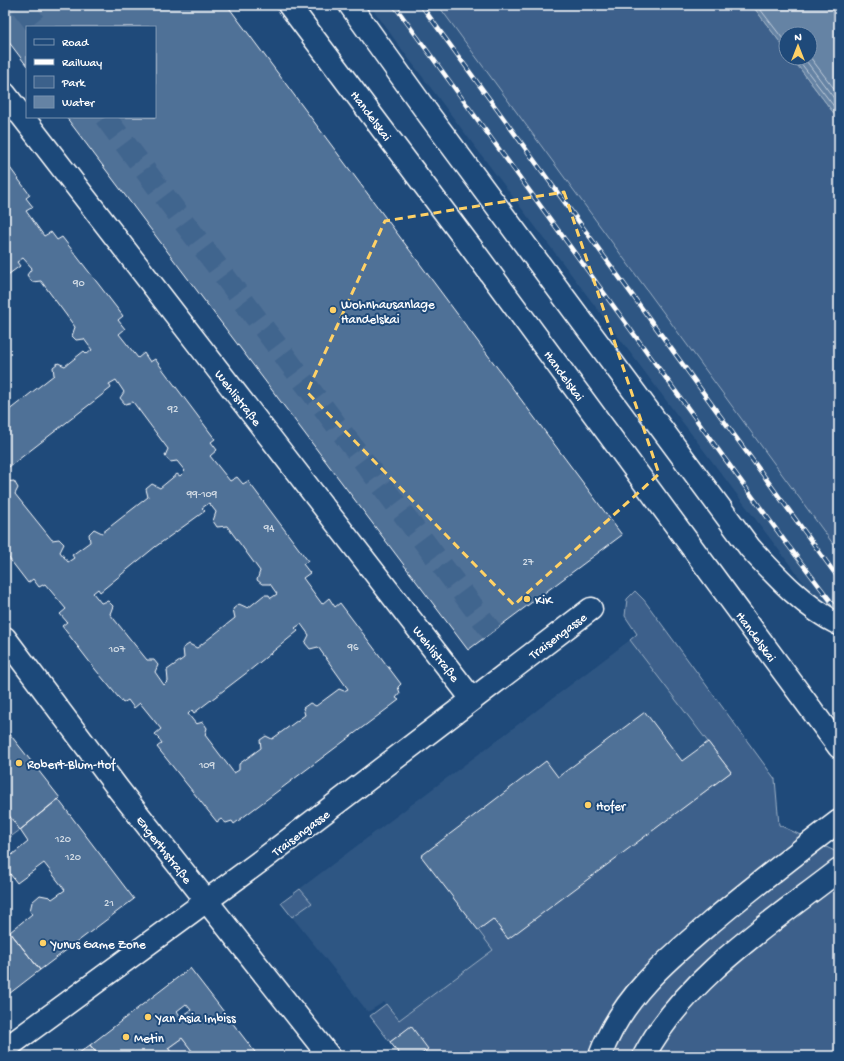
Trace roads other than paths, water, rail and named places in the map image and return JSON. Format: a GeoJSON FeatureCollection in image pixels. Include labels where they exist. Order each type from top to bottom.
{"type":"FeatureCollection","features":[{"type":"Feature","properties":{"kind":"main road","name":"Handelskai"},"geometry":{"type":"LineString","coordinates":[[289,5],[478,256],[839,747]]}},
{"type":"Feature","properties":{"kind":"main road"},"geometry":{"type":"LineString","coordinates":[[350,5],[429,115],[750,548],[777,577],[794,592],[823,616],[839,624]]}},
{"type":"Feature","properties":{"kind":"main road","name":"Wehlistraße"},"geometry":{"type":"LineString","coordinates":[[5,94],[472,699]]}},
{"type":"Feature","properties":{"kind":"main road","name":"Traisengasse"},"geometry":{"type":"LineString","coordinates":[[5,1049],[207,901],[591,609]]}},
{"type":"Feature","properties":{"kind":"main road","name":"Engerthstraße"},"geometry":{"type":"LineString","coordinates":[[5,638],[119,790],[329,1056]]}},
{"type":"Feature","properties":{"kind":"main road"},"geometry":{"type":"LineString","coordinates":[[600,1056],[618,1016],[642,986],[678,950],[839,821]]}},
{"type":"Feature","properties":{"kind":"main road"},"geometry":{"type":"LineString","coordinates":[[644,1056],[654,1037],[673,1012],[706,977],[758,933],[839,870]]}},
{"type":"Feature","properties":{"kind":"water"},"geometry":{"type":"Polygon","coordinates":[[[752,5],[839,5],[839,120],[798,66],[818,66],[818,26],[778,26],[778,39],[752,5]]]}},
{"type":"Feature","properties":{"kind":"tunnel"},"geometry":{"type":"LineString","coordinates":[[21,5],[37,26]]}},
{"type":"Feature","properties":{"kind":"tunnel"},"geometry":{"type":"LineString","coordinates":[[106,118],[492,632]]}},
{"type":"Feature","properties":{"kind":"railway"},"geometry":{"type":"LineString","coordinates":[[394,5],[784,540],[839,612]]}},
{"type":"Feature","properties":{"kind":"railway"},"geometry":{"type":"LineString","coordinates":[[421,5],[839,579]]}},
{"type":"Feature","properties":{"kind":"place","name":"Wohnhausanlage Handelskai"},"geometry":{"type":"Point","coordinates":[333,310]}},
{"type":"Feature","properties":{"kind":"place","name":"KiK"},"geometry":{"type":"Point","coordinates":[527,599]}},
{"type":"Feature","properties":{"kind":"place","name":"Robert-Blum-Hof"},"geometry":{"type":"Point","coordinates":[19,763]}},
{"type":"Feature","properties":{"kind":"place","name":"Hofer"},"geometry":{"type":"Point","coordinates":[588,805]}},
{"type":"Feature","properties":{"kind":"place","name":"Yunus Game Zone"},"geometry":{"type":"Point","coordinates":[43,943]}},
{"type":"Feature","properties":{"kind":"place","name":"Yan Asia Imbiss"},"geometry":{"type":"Point","coordinates":[148,1017]}},
{"type":"Feature","properties":{"kind":"place","name":"Metin"},"geometry":{"type":"Point","coordinates":[126,1037]}}]}
